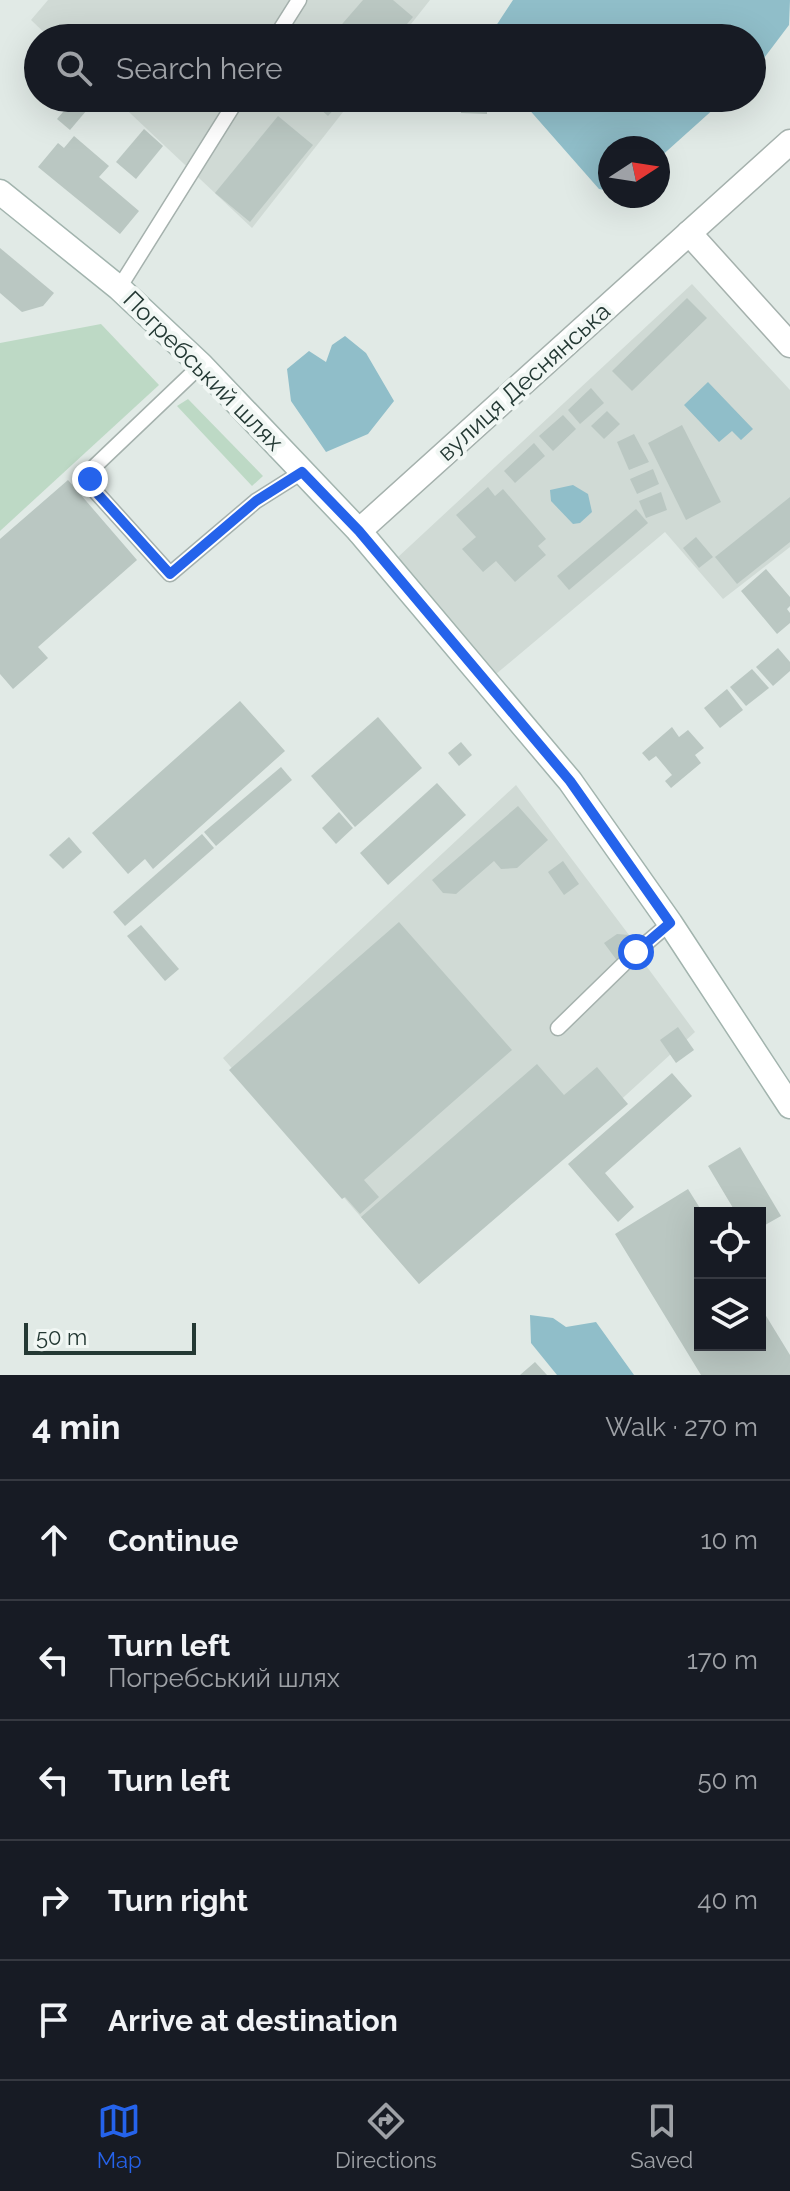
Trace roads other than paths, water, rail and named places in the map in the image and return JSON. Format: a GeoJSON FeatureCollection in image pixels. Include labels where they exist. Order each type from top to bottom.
{"type":"FeatureCollection","features":[{"type":"Feature","properties":{"kind":"main road","name":"вулиця Деснянська"},"geometry":{"type":"LineString","coordinates":[[359,531],[790,142]]}},
{"type":"Feature","properties":{"kind":"main road","name":"Погребський шлях"},"geometry":{"type":"LineString","coordinates":[[0,192],[119,288],[201,365],[359,531],[570,781],[670,923],[790,1106]]}},
{"type":"Feature","properties":{"kind":"main road"},"geometry":{"type":"LineString","coordinates":[[689,233],[790,345]]}},
{"type":"Feature","properties":{"kind":"lane"},"geometry":{"type":"LineString","coordinates":[[284,24],[299,0]]}},
{"type":"Feature","properties":{"kind":"lane"},"geometry":{"type":"LineString","coordinates":[[119,288],[229,112]]}},
{"type":"Feature","properties":{"kind":"lane"},"geometry":{"type":"LineString","coordinates":[[201,365],[95,466],[90,479],[96,492],[170,574],[256,501],[302,472]]}},
{"type":"Feature","properties":{"kind":"lane"},"geometry":{"type":"LineString","coordinates":[[558,1028],[670,923]]}},
{"type":"Feature","properties":{"kind":"water"},"geometry":{"type":"Polygon","coordinates":[[[513,0],[790,0],[789,25],[766,55],[766,24],[497,24],[513,0]]]}},
{"type":"Feature","properties":{"kind":"water"},"geometry":{"type":"Polygon","coordinates":[[[531,112],[710,112],[670,148],[670,136],[598,136],[598,188],[531,112]]]}},
{"type":"Feature","properties":{"kind":"water"},"geometry":{"type":"Polygon","coordinates":[[[345,336],[366,353],[394,401],[368,434],[326,452],[291,401],[287,369],[309,351],[326,362],[332,345],[345,336]]]}},
{"type":"Feature","properties":{"kind":"water"},"geometry":{"type":"Polygon","coordinates":[[[708,382],[753,429],[741,440],[732,431],[719,442],[684,405],[708,382]]]}},
{"type":"Feature","properties":{"kind":"water"},"geometry":{"type":"Polygon","coordinates":[[[573,485],[588,494],[592,512],[580,523],[573,524],[551,501],[550,490],[573,485]]]}},
{"type":"Feature","properties":{"kind":"water"},"geometry":{"type":"Polygon","coordinates":[[[530,1315],[553,1318],[566,1327],[596,1322],[634,1375],[557,1375],[531,1343],[530,1315]]]}}]}
